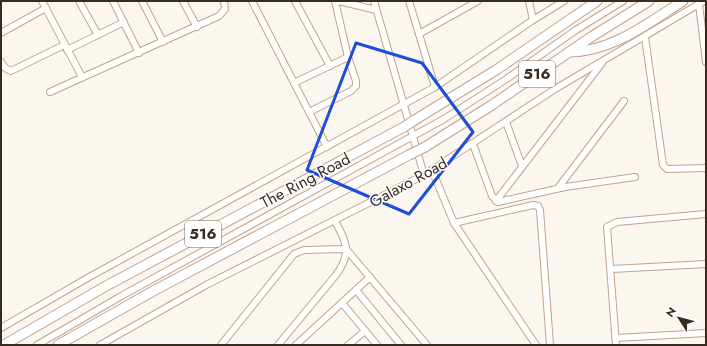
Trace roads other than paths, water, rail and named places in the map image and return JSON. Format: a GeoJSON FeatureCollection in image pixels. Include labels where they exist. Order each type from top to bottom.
{"type":"FeatureCollection","features":[{"type":"Feature","properties":{"kind":"highway","name":"The Ring Road"},"geometry":{"type":"LineString","coordinates":[[4,345],[106,286],[404,127],[496,70],[588,5],[597,1]]}},
{"type":"Feature","properties":{"kind":"highway","name":"The Ring Road"},"geometry":{"type":"LineString","coordinates":[[58,345],[155,290],[425,147],[492,105],[569,52],[649,1]]}},
{"type":"Feature","properties":{"kind":"highway"},"geometry":{"type":"LineString","coordinates":[[569,52],[586,52],[616,42],[683,1]]}},
{"type":"Feature","properties":{"kind":"street"},"geometry":{"type":"LineString","coordinates":[[42,1],[82,77]]}},
{"type":"Feature","properties":{"kind":"street"},"geometry":{"type":"LineString","coordinates":[[79,1],[98,35]]}},
{"type":"Feature","properties":{"kind":"street"},"geometry":{"type":"LineString","coordinates":[[113,1],[139,53]]}},
{"type":"Feature","properties":{"kind":"street"},"geometry":{"type":"LineString","coordinates":[[142,1],[163,42]]}},
{"type":"Feature","properties":{"kind":"street"},"geometry":{"type":"LineString","coordinates":[[183,1],[196,27]]}},
{"type":"Feature","properties":{"kind":"street"},"geometry":{"type":"LineString","coordinates":[[50,92],[139,53],[222,14],[226,9],[224,1]]}},
{"type":"Feature","properties":{"kind":"street"},"geometry":{"type":"LineString","coordinates":[[252,1],[327,147]]}},
{"type":"Feature","properties":{"kind":"street"},"geometry":{"type":"LineString","coordinates":[[295,1],[330,66]]}},
{"type":"Feature","properties":{"kind":"street"},"geometry":{"type":"LineString","coordinates":[[309,112],[351,91],[356,86],[356,81],[348,57],[334,1]]}},
{"type":"Feature","properties":{"kind":"street"},"geometry":{"type":"LineString","coordinates":[[339,1],[376,10]]}},
{"type":"Feature","properties":{"kind":"street"},"geometry":{"type":"LineString","coordinates":[[374,1],[424,176]]}},
{"type":"Feature","properties":{"kind":"street"},"geometry":{"type":"LineString","coordinates":[[408,1],[435,87]]}},
{"type":"Feature","properties":{"kind":"street"},"geometry":{"type":"LineString","coordinates":[[419,34],[478,1]]}},
{"type":"Feature","properties":{"kind":"street"},"geometry":{"type":"LineString","coordinates":[[529,1],[534,20]]}},
{"type":"Feature","properties":{"kind":"street"},"geometry":{"type":"LineString","coordinates":[[1,328],[91,276],[435,87],[564,1]]}},
{"type":"Feature","properties":{"kind":"street"},"geometry":{"type":"LineString","coordinates":[[37,345],[123,294],[444,119],[505,80],[576,30],[623,1]]}},
{"type":"Feature","properties":{"kind":"street"},"geometry":{"type":"LineString","coordinates":[[702,3],[706,62]]}},
{"type":"Feature","properties":{"kind":"street","name":"Galaxo Road"},"geometry":{"type":"LineString","coordinates":[[100,345],[208,284],[424,176],[555,89],[702,3]]}},
{"type":"Feature","properties":{"kind":"street"},"geometry":{"type":"LineString","coordinates":[[1,33],[46,8]]}},
{"type":"Feature","properties":{"kind":"street"},"geometry":{"type":"LineString","coordinates":[[1,62],[5,68],[11,71],[98,35],[124,22]]}},
{"type":"Feature","properties":{"kind":"street"},"geometry":{"type":"LineString","coordinates":[[645,37],[663,165],[667,169],[706,168]]}},
{"type":"Feature","properties":{"kind":"street"},"geometry":{"type":"LineString","coordinates":[[294,83],[348,57]]}},
{"type":"Feature","properties":{"kind":"street"},"geometry":{"type":"LineString","coordinates":[[496,201],[604,60]]}},
{"type":"Feature","properties":{"kind":"street"},"geometry":{"type":"LineString","coordinates":[[558,188],[624,101]]}},
{"type":"Feature","properties":{"kind":"street"},"geometry":{"type":"LineString","coordinates":[[506,122],[522,166]]}},
{"type":"Feature","properties":{"kind":"street"},"geometry":{"type":"LineString","coordinates":[[473,144],[492,196],[496,201]]}},
{"type":"Feature","properties":{"kind":"street"},"geometry":{"type":"LineString","coordinates":[[432,170],[454,223],[536,345]]}},
{"type":"Feature","properties":{"kind":"street"},"geometry":{"type":"LineString","coordinates":[[496,201],[509,200],[558,188],[635,177]]}},
{"type":"Feature","properties":{"kind":"street"},"geometry":{"type":"LineString","coordinates":[[454,223],[533,205],[538,206],[540,210],[550,345]]}},
{"type":"Feature","properties":{"kind":"street"},"geometry":{"type":"LineString","coordinates":[[616,345],[612,269],[607,229],[613,223],[706,214]]}},
{"type":"Feature","properties":{"kind":"street"},"geometry":{"type":"LineString","coordinates":[[278,345],[336,275],[344,263],[346,249],[344,238],[335,221]]}},
{"type":"Feature","properties":{"kind":"street"},"geometry":{"type":"LineString","coordinates":[[221,345],[294,254],[304,250],[346,249],[427,345]]}},
{"type":"Feature","properties":{"kind":"street"},"geometry":{"type":"LineString","coordinates":[[612,269],[706,264]]}},
{"type":"Feature","properties":{"kind":"street"},"geometry":{"type":"LineString","coordinates":[[296,345],[370,276]]}},
{"type":"Feature","properties":{"kind":"street"},"geometry":{"type":"LineString","coordinates":[[356,290],[401,345]]}},
{"type":"Feature","properties":{"kind":"street"},"geometry":{"type":"LineString","coordinates":[[342,303],[376,345]]}},
{"type":"Feature","properties":{"kind":"street"},"geometry":{"type":"LineString","coordinates":[[348,345],[365,331]]}},
{"type":"Feature","properties":{"kind":"street"},"geometry":{"type":"LineString","coordinates":[[616,338],[706,333]]}}]}
